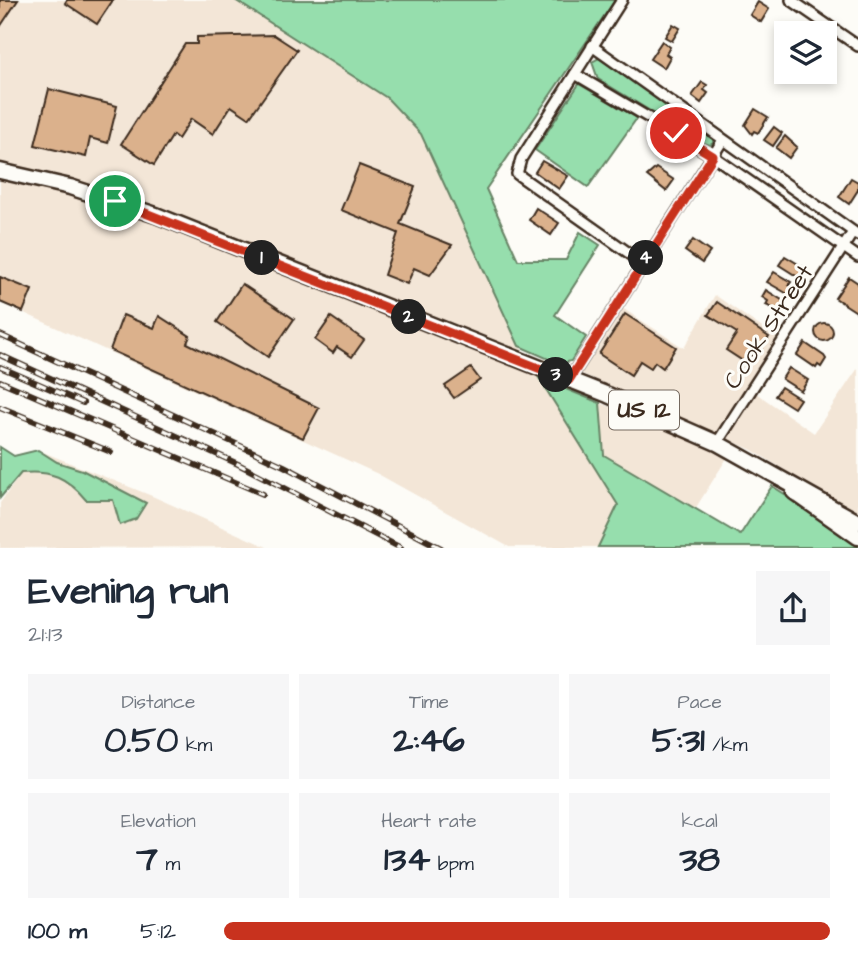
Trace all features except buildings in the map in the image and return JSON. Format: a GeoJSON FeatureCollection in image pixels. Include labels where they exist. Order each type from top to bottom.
{"type":"FeatureCollection","features":[{"type":"Feature","properties":{"kind":"main road","name":"US 12"},"geometry":{"type":"LineString","coordinates":[[0,171],[70,187],[156,215],[569,380],[717,443],[858,522]]}},
{"type":"Feature","properties":{"kind":"main road","name":"US 12"},"geometry":{"type":"LineString","coordinates":[[783,481],[806,503],[858,537]]}},
{"type":"Feature","properties":{"kind":"street"},"geometry":{"type":"LineString","coordinates":[[622,0],[521,159],[517,174],[643,263]]}},
{"type":"Feature","properties":{"kind":"street"},"geometry":{"type":"LineString","coordinates":[[791,0],[858,46]]}},
{"type":"Feature","properties":{"kind":"street"},"geometry":{"type":"LineString","coordinates":[[592,46],[856,234]]}},
{"type":"Feature","properties":{"kind":"street"},"geometry":{"type":"LineString","coordinates":[[575,74],[646,113],[713,156],[858,257]]}},
{"type":"Feature","properties":{"kind":"street"},"geometry":{"type":"LineString","coordinates":[[569,380],[723,141]]}},
{"type":"Feature","properties":{"kind":"street","name":"Cook Street"},"geometry":{"type":"LineString","coordinates":[[717,443],[844,247],[856,234]]}},
{"type":"Feature","properties":{"kind":"shaded area"},"geometry":{"type":"Polygon","coordinates":[[[0,0],[235,0],[387,98],[421,134],[514,337],[619,505],[598,547],[509,547],[378,474],[0,302],[0,0]]]}},
{"type":"Feature","properties":{"kind":"shaded area"},"geometry":{"type":"Polygon","coordinates":[[[715,295],[778,339],[747,387],[814,433],[858,368],[858,515],[752,450],[578,372],[619,306],[684,348],[715,295]]]}},
{"type":"Feature","properties":{"kind":"shaded area"},"geometry":{"type":"Polygon","coordinates":[[[600,403],[676,433],[727,458],[695,509],[603,455],[600,403]]]}},
{"type":"Feature","properties":{"kind":"shaded area"},"geometry":{"type":"Polygon","coordinates":[[[38,450],[152,496],[267,547],[0,548],[0,503],[38,450]]]}},
{"type":"Feature","properties":{"kind":"green space"},"geometry":{"type":"Polygon","coordinates":[[[235,0],[615,0],[486,189],[518,260],[566,260],[580,232],[600,245],[555,315],[586,337],[571,361],[560,364],[519,346],[421,134],[387,98],[235,0]]]}},
{"type":"Feature","properties":{"kind":"green space"},"geometry":{"type":"Polygon","coordinates":[[[601,57],[701,128],[713,139],[713,143],[710,145],[701,142],[598,79],[592,62],[601,57]]]}},
{"type":"Feature","properties":{"kind":"green space"},"geometry":{"type":"Polygon","coordinates":[[[579,84],[637,118],[588,187],[535,150],[579,84]]]}},
{"type":"Feature","properties":{"kind":"green space"},"geometry":{"type":"Polygon","coordinates":[[[539,378],[600,403],[604,455],[740,535],[772,486],[858,540],[858,547],[598,547],[618,505],[539,378]]]}},
{"type":"Feature","properties":{"kind":"green space"},"geometry":{"type":"Polygon","coordinates":[[[0,447],[14,456],[38,450],[57,462],[82,470],[146,503],[136,519],[120,525],[113,500],[86,500],[58,477],[32,472],[21,473],[0,498],[0,447]]]}},
{"type":"Feature","properties":{"kind":"railway"},"geometry":{"type":"LineString","coordinates":[[0,335],[284,466],[441,548]]}},
{"type":"Feature","properties":{"kind":"railway"},"geometry":{"type":"LineString","coordinates":[[0,355],[238,464],[401,548]]}},
{"type":"Feature","properties":{"kind":"railway"},"geometry":{"type":"LineString","coordinates":[[0,367],[83,403]]}},
{"type":"Feature","properties":{"kind":"railway"},"geometry":{"type":"LineString","coordinates":[[0,381],[263,494]]}},
{"type":"Feature","properties":{"kind":"railway"},"geometry":{"type":"LineString","coordinates":[[0,407],[111,452]]}},
{"type":"Feature","properties":{"kind":"route"},"geometry":{"type":"LineString","coordinates":[[115,201],[569,380],[713,156],[676,133]]}}]}
